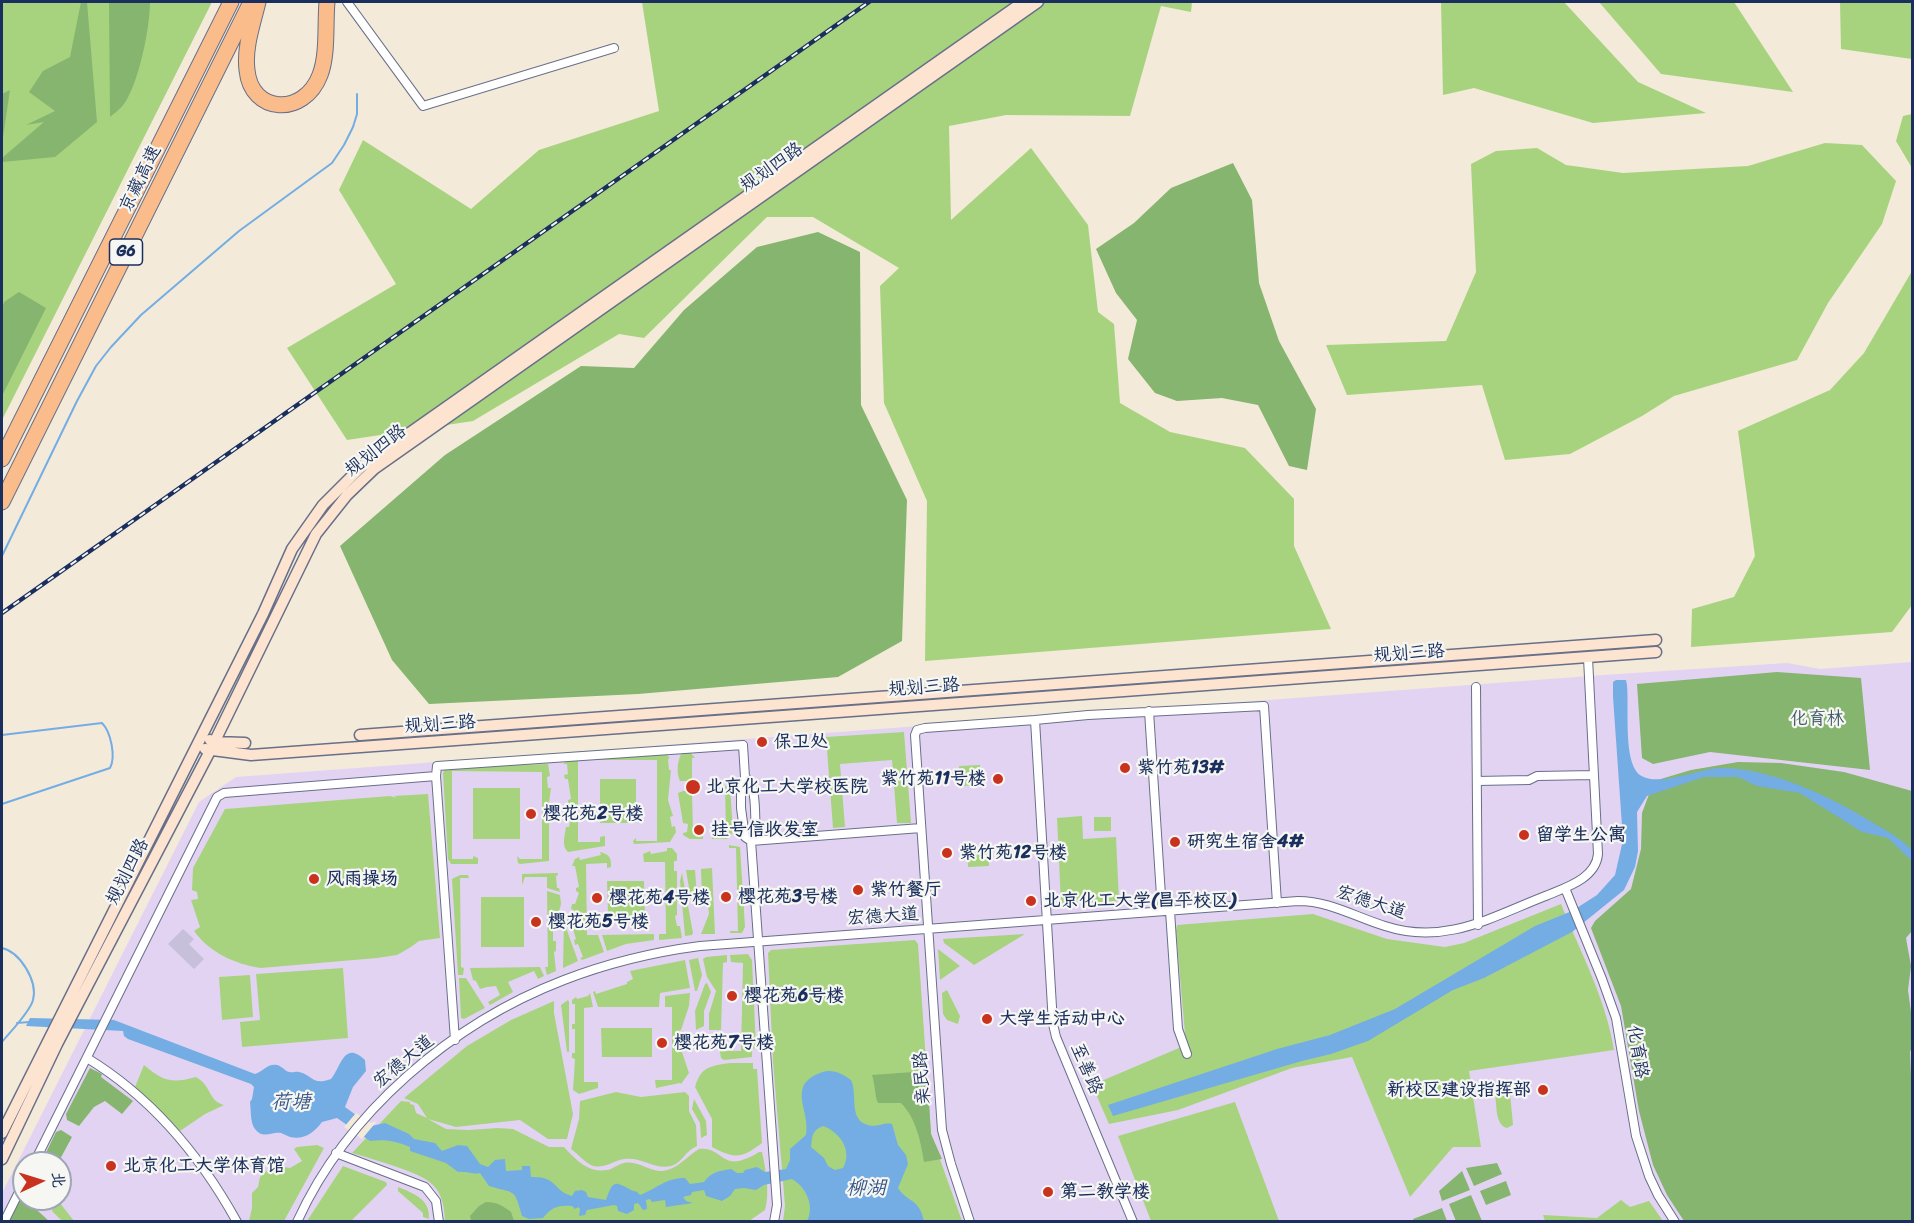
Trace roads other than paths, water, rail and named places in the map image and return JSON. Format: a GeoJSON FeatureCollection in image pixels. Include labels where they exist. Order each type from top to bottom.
{"type":"FeatureCollection","features":[{"type":"Feature","properties":{"kind":"highway","name":"京藏高速"},"geometry":{"type":"LineString","coordinates":[[2,459],[231,2]]}},
{"type":"Feature","properties":{"kind":"highway","name":"京藏高速"},"geometry":{"type":"LineString","coordinates":[[2,502],[251,2]]}},
{"type":"Feature","properties":{"kind":"highway"},"geometry":{"type":"LineString","coordinates":[[258,2],[247,56],[247,71],[251,85],[259,95],[270,102],[290,106],[304,99],[320,77],[323,66],[327,2]]}},
{"type":"Feature","properties":{"kind":"main road","name":"规划四路"},"geometry":{"type":"LineString","coordinates":[[2,1132],[263,614],[292,549],[323,505],[361,467],[1023,2]]}},
{"type":"Feature","properties":{"kind":"main road","name":"规划四路"},"geometry":{"type":"LineString","coordinates":[[2,1159],[57,1044],[212,747],[316,534],[347,495],[374,469],[1038,2]]}},
{"type":"Feature","properties":{"kind":"main road","name":"规划三路"},"geometry":{"type":"LineString","coordinates":[[198,741],[212,747],[251,755],[1656,640]]}},
{"type":"Feature","properties":{"kind":"main road","name":"规划三路"},"geometry":{"type":"LineString","coordinates":[[360,735],[1656,652]]}},
{"type":"Feature","properties":{"kind":"main road","name":"规划三路"},"geometry":{"type":"LineString","coordinates":[[212,747],[245,743]]}},
{"type":"Feature","properties":{"kind":"street"},"geometry":{"type":"LineString","coordinates":[[347,2],[423,106],[614,48]]}},
{"type":"Feature","properties":{"kind":"street"},"geometry":{"type":"LineString","coordinates":[[1477,781],[1530,780],[1537,776],[1593,775],[1588,658]]}},
{"type":"Feature","properties":{"kind":"street"},"geometry":{"type":"LineString","coordinates":[[1476,687],[1478,925]]}},
{"type":"Feature","properties":{"kind":"street"},"geometry":{"type":"LineString","coordinates":[[1035,720],[1149,711],[1264,706],[1277,903]]}},
{"type":"Feature","properties":{"kind":"street"},"geometry":{"type":"LineString","coordinates":[[1149,711],[1178,1029],[1187,1054]]}},
{"type":"Feature","properties":{"kind":"street","name":"亲民路"},"geometry":{"type":"LineString","coordinates":[[970,1221],[942,1130],[915,735],[917,730],[1035,720]]}},
{"type":"Feature","properties":{"kind":"street","name":"至善路"},"geometry":{"type":"LineString","coordinates":[[1035,720],[1054,1031],[1132,1221]]}},
{"type":"Feature","properties":{"kind":"street"},"geometry":{"type":"LineString","coordinates":[[455,1040],[435,768],[441,765],[743,745],[745,777],[741,794],[742,820],[745,837],[751,841],[921,828]]}},
{"type":"Feature","properties":{"kind":"street","name":"宏德大道"},"geometry":{"type":"LineString","coordinates":[[297,1221],[307,1198],[336,1153],[379,1102],[399,1084],[455,1040],[488,1018],[535,992],[585,973],[655,953],[700,945],[1313,901],[1409,932],[1448,932],[1478,925],[1564,888],[1588,874],[1598,862],[1593,775]]}},
{"type":"Feature","properties":{"kind":"street"},"geometry":{"type":"LineString","coordinates":[[40,1151],[217,797],[224,793],[436,776]]}},
{"type":"Feature","properties":{"kind":"street"},"geometry":{"type":"LineString","coordinates":[[745,777],[749,780],[753,791],[756,830],[751,841],[777,1209],[774,1221]]}},
{"type":"Feature","properties":{"kind":"street","name":"化育路"},"geometry":{"type":"LineString","coordinates":[[1564,888],[1584,933],[1618,1028],[1636,1136],[1658,1195],[1675,1221]]}},
{"type":"Feature","properties":{"kind":"street"},"geometry":{"type":"LineString","coordinates":[[87,1058],[103,1067],[131,1090],[189,1149],[221,1193],[237,1221]]}},
{"type":"Feature","properties":{"kind":"street"},"geometry":{"type":"LineString","coordinates":[[336,1153],[425,1187],[436,1201],[439,1221]]}},
{"type":"Feature","properties":{"kind":"street"},"geometry":{"type":"LineString","coordinates":[[4,1221],[12,1205]]}},
{"type":"Feature","properties":{"kind":"water"},"geometry":{"type":"Polygon","coordinates":[[[1626,680],[1630,753],[1636,771],[1643,777],[1663,779],[1718,768],[1754,771],[1773,776],[1829,798],[1887,831],[1912,850],[1912,861],[1888,838],[1862,832],[1800,793],[1757,786],[1738,777],[1704,777],[1647,796],[1637,812],[1638,851],[1635,867],[1624,890],[1572,932],[1484,978],[1453,990],[1368,1041],[1331,1054],[1113,1116],[1108,1105],[1277,1049],[1330,1035],[1395,1009],[1535,926],[1572,911],[1597,895],[1615,875],[1623,840],[1613,697],[1613,682],[1626,680]]]}},
{"type":"Feature","properties":{"kind":"water"},"geometry":{"type":"Polygon","coordinates":[[[30,1018],[114,1020],[255,1074],[270,1065],[277,1065],[290,1072],[304,1073],[316,1081],[331,1079],[344,1058],[352,1053],[365,1060],[366,1071],[353,1087],[345,1107],[371,1126],[385,1123],[409,1134],[414,1139],[435,1143],[442,1151],[458,1145],[467,1146],[480,1164],[488,1167],[495,1160],[505,1159],[506,1171],[522,1170],[522,1166],[530,1166],[531,1177],[551,1181],[566,1194],[572,1196],[575,1191],[582,1190],[588,1197],[606,1200],[610,1189],[615,1184],[637,1191],[640,1195],[672,1180],[685,1178],[690,1184],[704,1182],[719,1171],[731,1169],[737,1173],[743,1173],[745,1170],[757,1167],[765,1172],[786,1169],[790,1160],[790,1149],[806,1135],[807,1126],[802,1100],[804,1085],[810,1078],[820,1073],[836,1072],[851,1080],[856,1112],[862,1122],[871,1126],[892,1124],[898,1145],[906,1155],[908,1164],[898,1188],[916,1204],[924,1221],[807,1221],[810,1209],[808,1197],[792,1179],[764,1185],[756,1190],[735,1189],[722,1201],[706,1196],[704,1190],[692,1192],[691,1195],[683,1197],[686,1201],[693,1203],[666,1207],[665,1200],[652,1202],[650,1199],[646,1200],[647,1209],[643,1210],[638,1203],[634,1204],[634,1210],[627,1214],[618,1211],[617,1206],[614,1205],[587,1210],[585,1215],[579,1216],[578,1207],[575,1209],[572,1206],[563,1206],[552,1209],[543,1218],[529,1219],[522,1216],[512,1193],[489,1186],[480,1173],[458,1172],[446,1163],[410,1151],[410,1147],[400,1143],[386,1140],[370,1141],[337,1118],[322,1122],[312,1132],[300,1137],[290,1137],[281,1133],[261,1134],[255,1129],[251,1120],[250,1102],[254,1087],[251,1084],[128,1039],[124,1036],[123,1031],[26,1026],[30,1018]],[[823,1126],[815,1132],[811,1147],[824,1158],[828,1166],[835,1170],[843,1168],[846,1162],[846,1149],[839,1137],[823,1126]]]}},
{"type":"Feature","properties":{"kind":"waterway"},"geometry":{"type":"LineString","coordinates":[[2,556],[96,366],[141,315],[239,231],[332,163],[353,127],[357,114],[357,94]]}},
{"type":"Feature","properties":{"kind":"waterway"},"geometry":{"type":"LineString","coordinates":[[2,735],[102,723],[110,738],[113,758],[110,768],[2,804]]}},
{"type":"Feature","properties":{"kind":"waterway"},"geometry":{"type":"LineString","coordinates":[[2,948],[21,961],[30,976],[34,992],[28,1010],[2,1042]]}},
{"type":"Feature","properties":{"kind":"waterway"},"geometry":{"type":"LineString","coordinates":[[17,1023],[29,1022]]}},
{"type":"Feature","properties":{"kind":"railway"},"geometry":{"type":"LineString","coordinates":[[2,613],[869,2]]}},
{"type":"Feature","properties":{"kind":"place","name":"保卫处"},"geometry":{"type":"Point","coordinates":[762,742]}},
{"type":"Feature","properties":{"kind":"place","name":"紫竹苑13#"},"geometry":{"type":"Point","coordinates":[1125,768]}},
{"type":"Feature","properties":{"kind":"place","name":"紫竹苑11号楼"},"geometry":{"type":"Point","coordinates":[998,779]}},
{"type":"Feature","properties":{"kind":"place","name":"北京化工大学校医院"},"geometry":{"type":"Point","coordinates":[693,787]}},
{"type":"Feature","properties":{"kind":"place","name":"樱花苑2号楼"},"geometry":{"type":"Point","coordinates":[531,814]}},
{"type":"Feature","properties":{"kind":"place","name":"挂号信收发室"},"geometry":{"type":"Point","coordinates":[699,830]}},
{"type":"Feature","properties":{"kind":"place","name":"留学生公寓"},"geometry":{"type":"Point","coordinates":[1524,835]}},
{"type":"Feature","properties":{"kind":"place","name":"研究生宿舍4#"},"geometry":{"type":"Point","coordinates":[1175,842]}},
{"type":"Feature","properties":{"kind":"place","name":"紫竹苑12号楼"},"geometry":{"type":"Point","coordinates":[947,853]}},
{"type":"Feature","properties":{"kind":"place","name":"风雨操场"},"geometry":{"type":"Point","coordinates":[314,879]}},
{"type":"Feature","properties":{"kind":"place","name":"紫竹餐厅"},"geometry":{"type":"Point","coordinates":[858,890]}},
{"type":"Feature","properties":{"kind":"place","name":"樱花苑3号楼"},"geometry":{"type":"Point","coordinates":[726,897]}},
{"type":"Feature","properties":{"kind":"place","name":"樱花苑4号楼"},"geometry":{"type":"Point","coordinates":[597,898]}},
{"type":"Feature","properties":{"kind":"place","name":"北京化工大学(昌平校区)"},"geometry":{"type":"Point","coordinates":[1031,901]}},
{"type":"Feature","properties":{"kind":"place","name":"樱花苑5号楼"},"geometry":{"type":"Point","coordinates":[536,922]}},
{"type":"Feature","properties":{"kind":"place","name":"樱花苑6号楼"},"geometry":{"type":"Point","coordinates":[732,996]}},
{"type":"Feature","properties":{"kind":"place","name":"大学生活动中心"},"geometry":{"type":"Point","coordinates":[987,1019]}},
{"type":"Feature","properties":{"kind":"place","name":"樱花苑7号楼"},"geometry":{"type":"Point","coordinates":[662,1043]}},
{"type":"Feature","properties":{"kind":"place","name":"新校区建设指挥部"},"geometry":{"type":"Point","coordinates":[1543,1090]}},
{"type":"Feature","properties":{"kind":"place","name":"北京化工大学体育馆"},"geometry":{"type":"Point","coordinates":[111,1166]}},
{"type":"Feature","properties":{"kind":"place","name":"第二教学楼"},"geometry":{"type":"Point","coordinates":[1048,1192]}},
{"type":"Feature","properties":{"kind":"park label","name":"化育林"},"geometry":{"type":"Point","coordinates":[1817,719]}},
{"type":"Feature","properties":{"kind":"water label","name":"荷塘"},"geometry":{"type":"Point","coordinates":[291,1103]}},
{"type":"Feature","properties":{"kind":"water label","name":"柳湖"},"geometry":{"type":"Point","coordinates":[866,1189]}}]}
